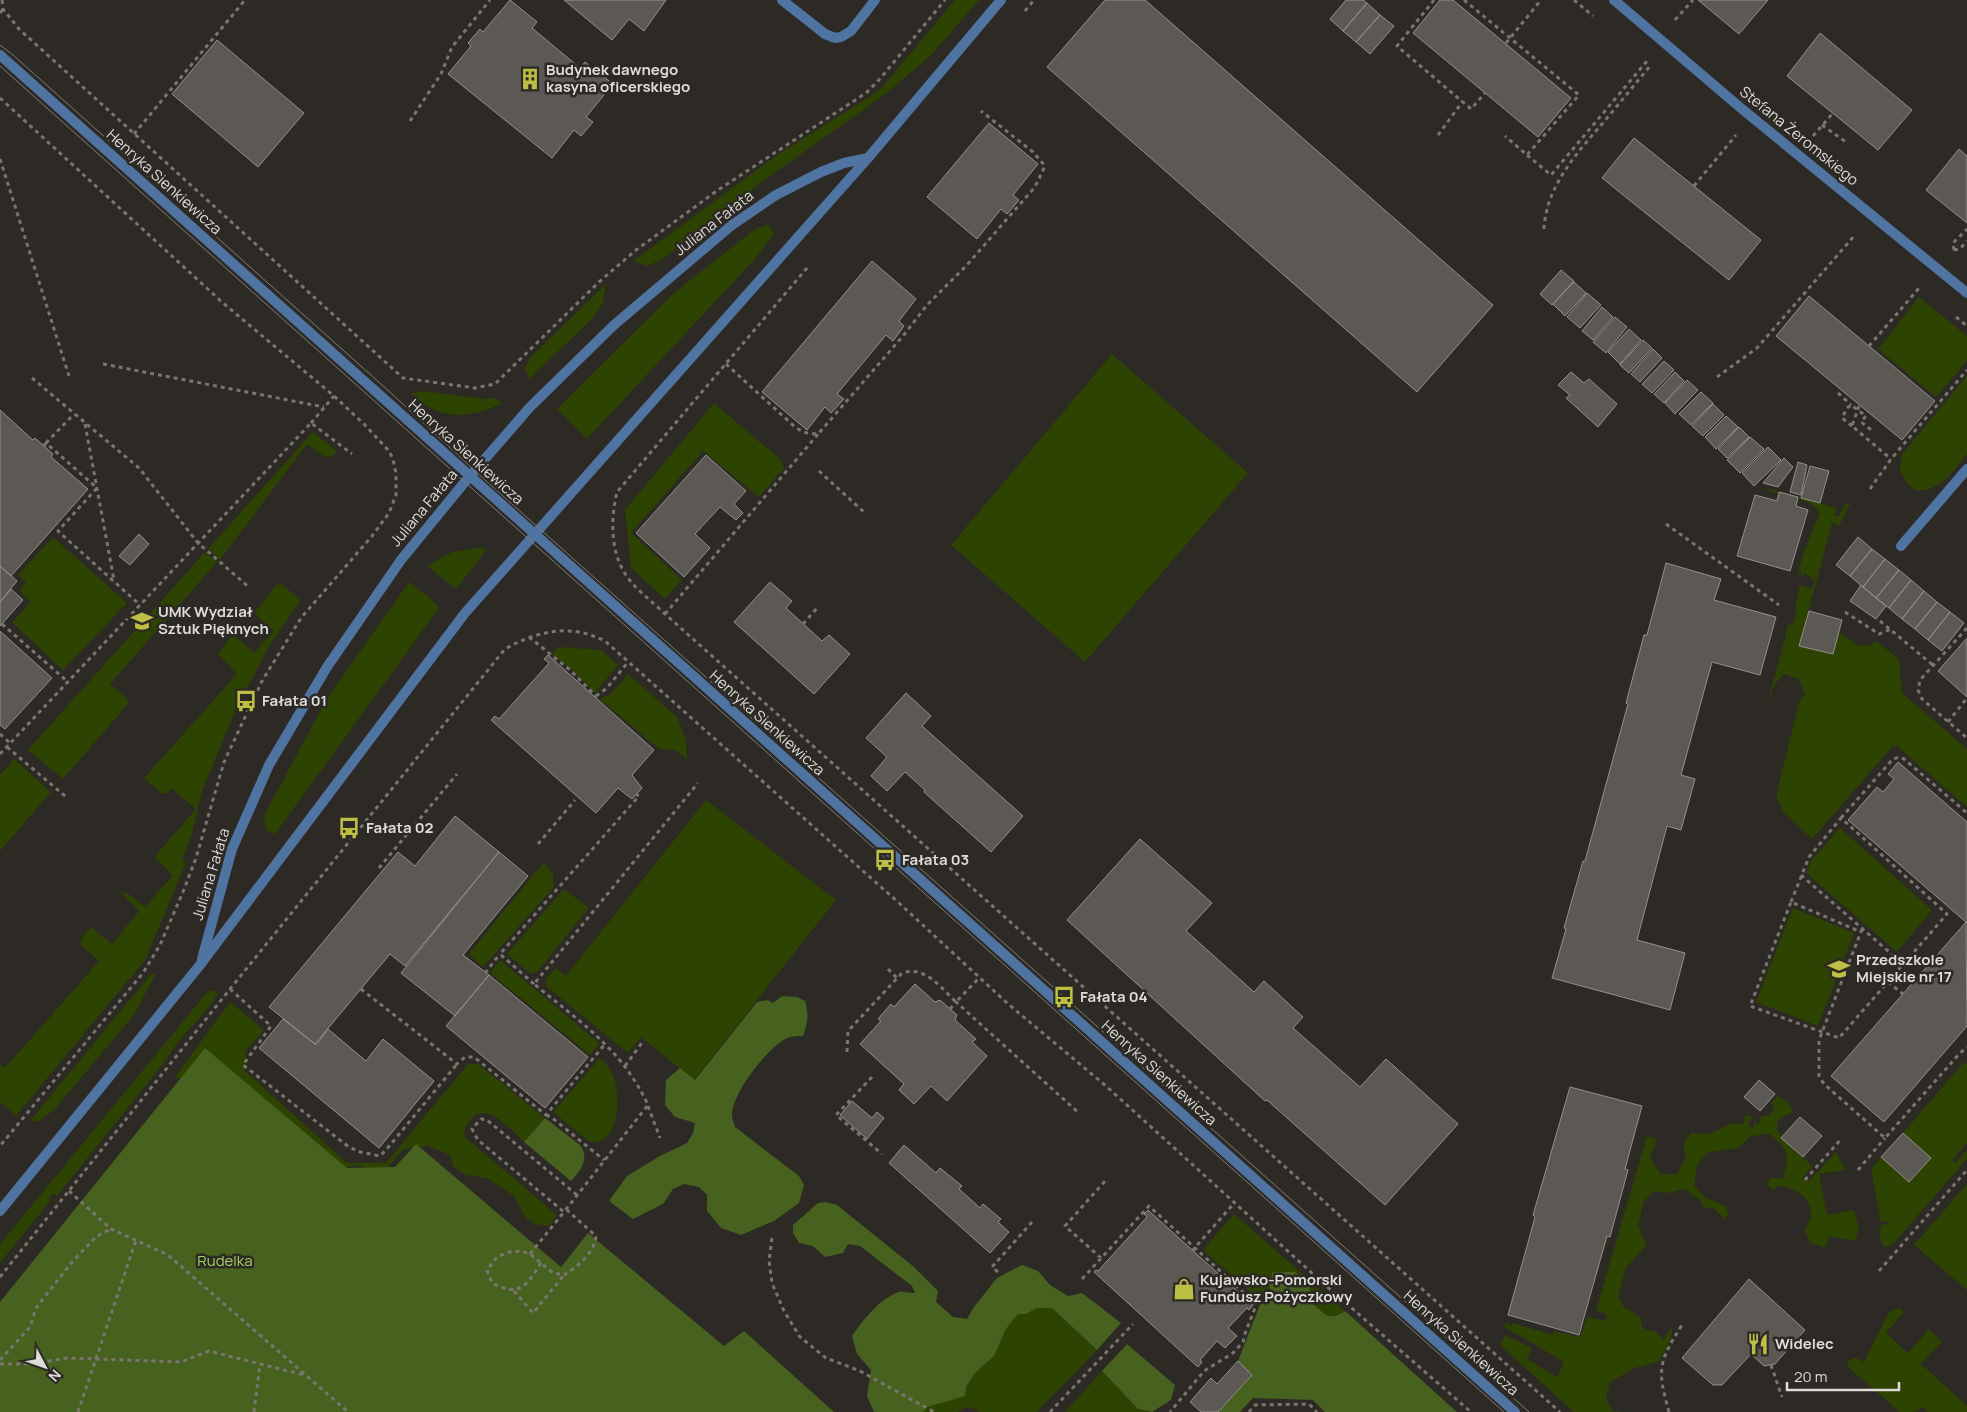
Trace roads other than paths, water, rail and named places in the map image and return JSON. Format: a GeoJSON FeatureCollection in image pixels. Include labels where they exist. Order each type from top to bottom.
{"type":"FeatureCollection","features":[{"type":"Feature","properties":{"kind":"street"},"geometry":{"type":"LineString","coordinates":[[782,0],[825,34],[835,38],[851,31],[875,0]]}},
{"type":"Feature","properties":{"kind":"street","name":"Juliana Fałata"},"geometry":{"type":"LineString","coordinates":[[0,1211],[200,965],[465,613],[868,158],[1001,0]]}},
{"type":"Feature","properties":{"kind":"street","name":"Stefana Żeromskiego"},"geometry":{"type":"LineString","coordinates":[[1614,0],[1742,109],[1967,293]]}},
{"type":"Feature","properties":{"kind":"street","name":"Henryka Sienkiewicza"},"geometry":{"type":"LineString","coordinates":[[0,55],[1516,1412]]}},
{"type":"Feature","properties":{"kind":"street","name":"Juliana Fałata"},"geometry":{"type":"LineString","coordinates":[[200,965],[232,849],[269,765],[327,667],[400,560],[530,407],[607,332],[732,226],[776,195],[821,172],[868,158]]}},
{"type":"Feature","properties":{"kind":"street"},"geometry":{"type":"LineString","coordinates":[[1901,546],[1967,469]]}},
{"type":"Feature","properties":{"kind":"tram line"},"geometry":{"type":"LineString","coordinates":[[0,45],[1529,1412]]}},
{"type":"Feature","properties":{"kind":"tram line"},"geometry":{"type":"LineString","coordinates":[[0,66],[1504,1412]]}},
{"type":"Feature","properties":{"kind":"place","name":"Budynek dawnego kasyna oficerskiego"},"geometry":{"type":"Point","coordinates":[530,79]}},
{"type":"Feature","properties":{"kind":"place","name":"UMK Wydział Sztuk Pięknych"},"geometry":{"type":"Point","coordinates":[142,621]}},
{"type":"Feature","properties":{"kind":"place","name":"Fałata 01"},"geometry":{"type":"Point","coordinates":[246,701]}},
{"type":"Feature","properties":{"kind":"place","name":"Fałata 02"},"geometry":{"type":"Point","coordinates":[349,828]}},
{"type":"Feature","properties":{"kind":"place","name":"Fałata 03"},"geometry":{"type":"Point","coordinates":[885,860]}},
{"type":"Feature","properties":{"kind":"place","name":"Przedszkole Miejskie nr 17"},"geometry":{"type":"Point","coordinates":[1839,969]}},
{"type":"Feature","properties":{"kind":"place","name":"Fałata 04"},"geometry":{"type":"Point","coordinates":[1064,997]}},
{"type":"Feature","properties":{"kind":"place","name":"Kujawsko-Pomorski Fundusz Pożyczkowy"},"geometry":{"type":"Point","coordinates":[1184,1289]}},
{"type":"Feature","properties":{"kind":"place","name":"Widelec"},"geometry":{"type":"Point","coordinates":[1758,1344]}},
{"type":"Feature","properties":{"kind":"park label","name":"Rudelka"},"geometry":{"type":"Point","coordinates":[225,1261]}}]}
